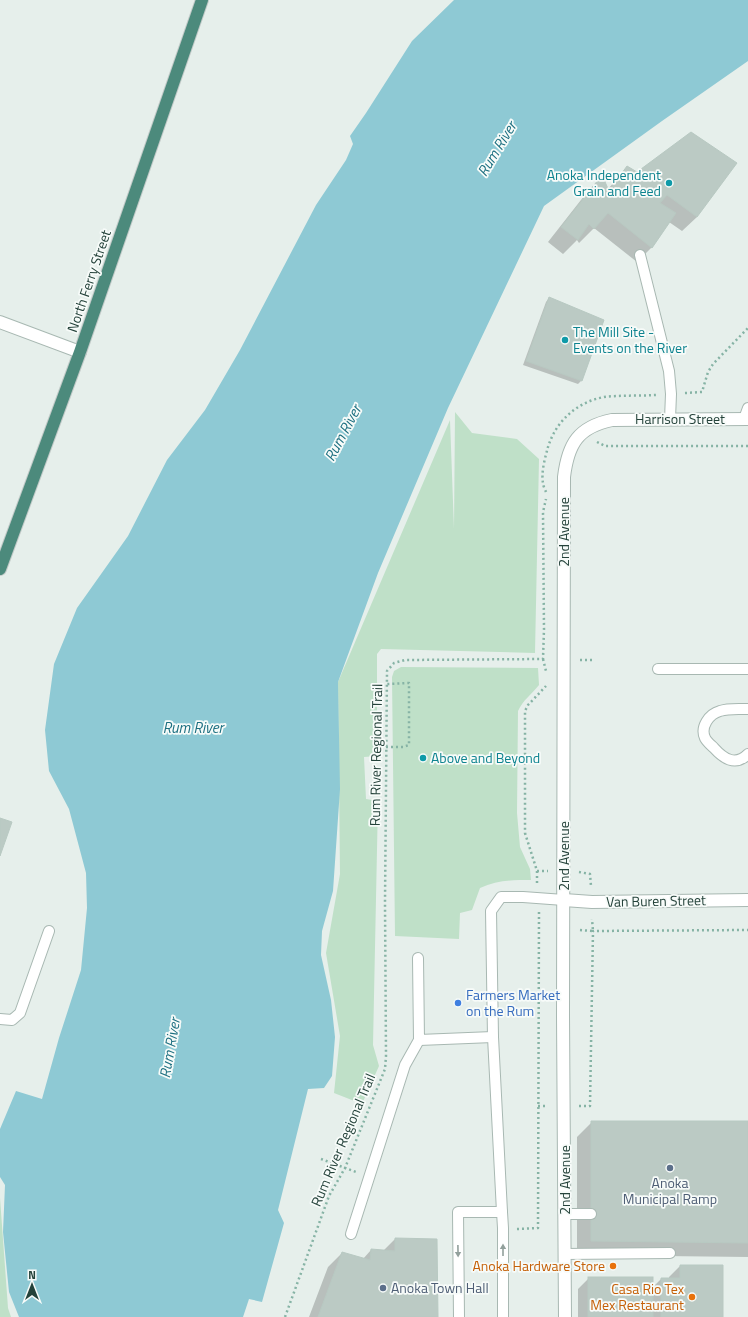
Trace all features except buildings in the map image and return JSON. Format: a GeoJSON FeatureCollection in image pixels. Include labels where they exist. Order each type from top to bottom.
{"type":"FeatureCollection","features":[{"type":"Feature","properties":{"kind":"highway","name":"North Ferry Street"},"geometry":{"type":"LineString","coordinates":[[0,569],[80,352],[202,0]]}},
{"type":"Feature","properties":{"kind":"street"},"geometry":{"type":"LineString","coordinates":[[0,322],[80,352]]}},
{"type":"Feature","properties":{"kind":"street","name":"Harrison Street"},"geometry":{"type":"LineString","coordinates":[[612,420],[747,415]]}},
{"type":"Feature","properties":{"kind":"street","name":"2nd Avenue"},"geometry":{"type":"LineString","coordinates":[[565,1317],[564,477],[566,460],[578,437],[587,429],[599,423],[612,420]]}},
{"type":"Feature","properties":{"kind":"street","name":"Van Buren Street"},"geometry":{"type":"LineString","coordinates":[[564,900],[592,902],[748,900]]}},
{"type":"Feature","properties":{"kind":"lane"},"geometry":{"type":"LineString","coordinates":[[640,255],[669,371],[671,394],[670,419]]}},
{"type":"Feature","properties":{"kind":"lane"},"geometry":{"type":"LineString","coordinates":[[658,669],[748,669]]}},
{"type":"Feature","properties":{"kind":"lane"},"geometry":{"type":"LineString","coordinates":[[748,709],[719,711],[708,719],[704,730],[705,739],[724,758],[734,760],[745,757],[748,754]]}},
{"type":"Feature","properties":{"kind":"lane"},"geometry":{"type":"LineString","coordinates":[[503,1317],[503,1228],[493,1037],[491,911],[501,897],[564,900]]}},
{"type":"Feature","properties":{"kind":"lane"},"geometry":{"type":"LineString","coordinates":[[0,1019],[12,1020],[20,1013],[49,931]]}},
{"type":"Feature","properties":{"kind":"lane"},"geometry":{"type":"LineString","coordinates":[[351,1234],[405,1065],[419,1040],[418,958]]}},
{"type":"Feature","properties":{"kind":"lane"},"geometry":{"type":"LineString","coordinates":[[419,1040],[493,1037]]}},
{"type":"Feature","properties":{"kind":"lane"},"geometry":{"type":"LineString","coordinates":[[459,1317],[458,1212],[502,1212]]}},
{"type":"Feature","properties":{"kind":"lane"},"geometry":{"type":"LineString","coordinates":[[565,1214],[591,1214]]}},
{"type":"Feature","properties":{"kind":"lane"},"geometry":{"type":"LineString","coordinates":[[564,1254],[670,1254]]}},
{"type":"Feature","properties":{"kind":"path"},"geometry":{"type":"LineString","coordinates":[[702,392],[708,372],[713,364],[748,328]]}},
{"type":"Feature","properties":{"kind":"path"},"geometry":{"type":"LineString","coordinates":[[546,674],[543,659],[543,512],[547,497],[543,483],[544,461],[554,432],[568,415],[587,403],[603,397],[649,395]]}},
{"type":"Feature","properties":{"kind":"path"},"geometry":{"type":"LineString","coordinates":[[595,441],[605,446],[748,446]]}},
{"type":"Feature","properties":{"kind":"path","name":"Rum River Regional Trail"},"geometry":{"type":"LineString","coordinates":[[285,1317],[329,1196],[346,1168],[385,1069],[387,671],[394,663],[405,660],[543,659]]}},
{"type":"Feature","properties":{"kind":"path"},"geometry":{"type":"LineString","coordinates":[[537,871],[525,833],[525,711],[528,705],[543,691],[546,686],[546,680]]}},
{"type":"Feature","properties":{"kind":"path"},"geometry":{"type":"LineString","coordinates":[[386,747],[403,747],[409,745],[409,683],[387,684]]}},
{"type":"Feature","properties":{"kind":"path"},"geometry":{"type":"LineString","coordinates":[[503,1228],[538,1228],[539,919]]}},
{"type":"Feature","properties":{"kind":"path"},"geometry":{"type":"LineString","coordinates":[[590,1106],[593,931],[748,930]]}},
{"type":"Feature","properties":{"kind":"path"},"geometry":{"type":"LineString","coordinates":[[321,1159],[346,1168]]}},
{"type":"Feature","properties":{"kind":"green space"},"geometry":{"type":"Polygon","coordinates":[[[455,412],[472,433],[517,439],[539,459],[535,653],[381,649],[377,654],[377,756],[364,757],[366,799],[378,801],[373,1045],[379,1066],[362,1104],[334,1093],[340,1036],[326,953],[340,874],[338,682],[450,420],[454,529],[455,412]]]}},
{"type":"Feature","properties":{"kind":"green space"},"geometry":{"type":"Polygon","coordinates":[[[401,667],[538,668],[539,685],[518,711],[517,813],[520,847],[530,869],[531,880],[511,880],[486,885],[480,888],[472,910],[460,913],[459,939],[395,936],[392,677],[394,671],[401,667]]]}},
{"type":"Feature","properties":{"kind":"green space"},"geometry":{"type":"Polygon","coordinates":[[[0,1198],[8,1308],[11,1317],[0,1317],[0,1198]]]}},
{"type":"Feature","properties":{"kind":"water","name":"Rum River"},"geometry":{"type":"Polygon","coordinates":[[[454,0],[748,0],[748,61],[544,206],[448,408],[378,573],[338,682],[340,789],[333,891],[322,931],[321,955],[331,1000],[335,1037],[332,1076],[324,1088],[308,1089],[278,1210],[284,1223],[262,1302],[249,1299],[243,1317],[19,1317],[9,1292],[3,1232],[5,1185],[0,1177],[0,1129],[16,1091],[42,1099],[59,1038],[81,970],[87,908],[86,873],[69,809],[49,771],[45,730],[54,664],[77,608],[128,536],[167,460],[205,410],[240,350],[316,205],[346,160],[353,144],[350,136],[412,41],[454,0]]]}},
{"type":"Feature","properties":{"kind":"place","name":"Anoka Independent Grain and Feed"},"geometry":{"type":"Point","coordinates":[669,183]}},
{"type":"Feature","properties":{"kind":"place","name":"The Mill Site - Events on the River"},"geometry":{"type":"Point","coordinates":[565,340]}},
{"type":"Feature","properties":{"kind":"place","name":"Above and Beyond"},"geometry":{"type":"Point","coordinates":[423,758]}},
{"type":"Feature","properties":{"kind":"place","name":"Farmers Market on the Rum"},"geometry":{"type":"Point","coordinates":[458,1003]}},
{"type":"Feature","properties":{"kind":"place","name":"Anoka Municipal Ramp"},"geometry":{"type":"Point","coordinates":[670,1168]}},
{"type":"Feature","properties":{"kind":"place","name":"Anoka Hardware Store"},"geometry":{"type":"Point","coordinates":[613,1266]}},
{"type":"Feature","properties":{"kind":"place","name":"Anoka Town Hall"},"geometry":{"type":"Point","coordinates":[383,1288]}},
{"type":"Feature","properties":{"kind":"place","name":"Casa Rio Tex Mex Restaurant"},"geometry":{"type":"Point","coordinates":[692,1297]}}]}
